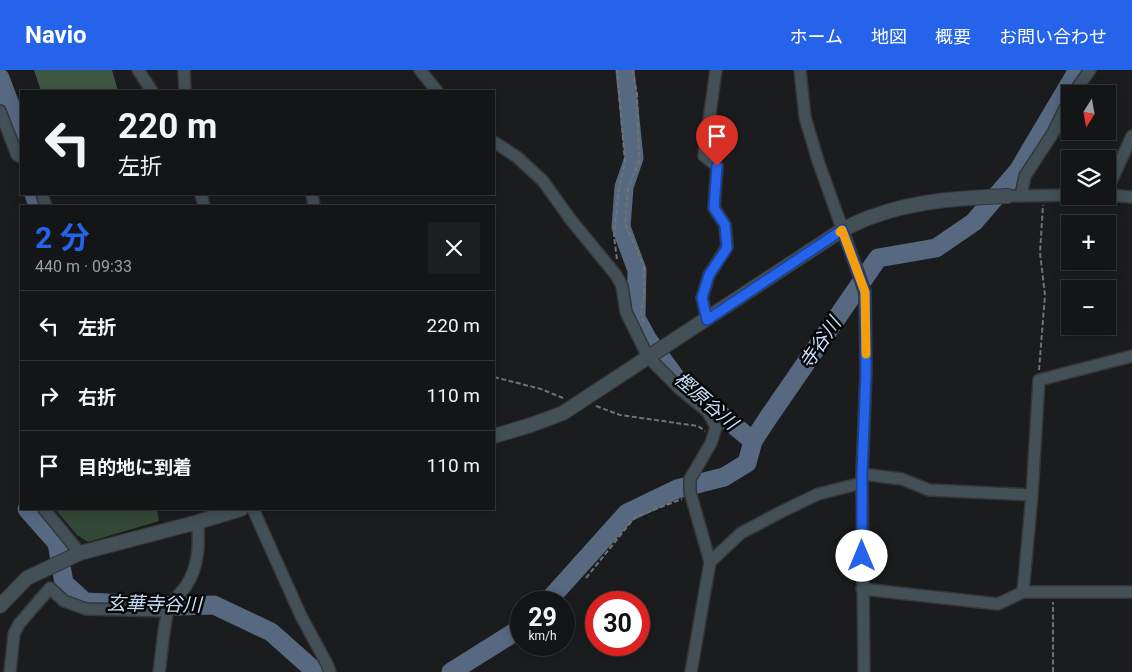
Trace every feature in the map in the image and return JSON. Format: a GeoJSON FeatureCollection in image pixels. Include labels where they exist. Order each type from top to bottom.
{"type":"FeatureCollection","features":[{"type":"Feature","properties":{"kind":"street"},"geometry":{"type":"LineString","coordinates":[[138,70],[151,90]]}},
{"type":"Feature","properties":{"kind":"street"},"geometry":{"type":"LineString","coordinates":[[184,70],[185,90]]}},
{"type":"Feature","properties":{"kind":"street"},"geometry":{"type":"LineString","coordinates":[[420,70],[436,90]]}},
{"type":"Feature","properties":{"kind":"street"},"geometry":{"type":"LineString","coordinates":[[707,320],[702,298],[709,275],[727,248],[725,225],[714,208],[717,166],[704,156],[716,70]]}},
{"type":"Feature","properties":{"kind":"street"},"geometry":{"type":"LineString","coordinates":[[800,70],[805,117],[842,230],[865,292],[866,372],[862,478],[864,672]]}},
{"type":"Feature","properties":{"kind":"street"},"geometry":{"type":"LineString","coordinates":[[1079,85],[1090,70]]}},
{"type":"Feature","properties":{"kind":"street"},"geometry":{"type":"LineString","coordinates":[[0,112],[19,156]]}},
{"type":"Feature","properties":{"kind":"street"},"geometry":{"type":"LineString","coordinates":[[1015,196],[1061,117]]}},
{"type":"Feature","properties":{"kind":"street"},"geometry":{"type":"LineString","coordinates":[[1116,171],[1132,136]]}},
{"type":"Feature","properties":{"kind":"street"},"geometry":{"type":"LineString","coordinates":[[495,143],[517,157],[542,181],[616,276],[622,286],[626,312],[648,357],[680,389],[708,412],[716,427],[712,443],[690,479],[691,494],[710,562],[691,672]]}},
{"type":"Feature","properties":{"kind":"street"},"geometry":{"type":"LineString","coordinates":[[495,436],[563,413],[842,230],[873,216],[904,206],[934,201],[983,197],[1061,196]]}},
{"type":"Feature","properties":{"kind":"street"},"geometry":{"type":"LineString","coordinates":[[1116,196],[1132,197]]}},
{"type":"Feature","properties":{"kind":"street"},"geometry":{"type":"LineString","coordinates":[[1023,592],[1032,496],[1039,380],[1132,356]]}},
{"type":"Feature","properties":{"kind":"street"},"geometry":{"type":"LineString","coordinates":[[710,562],[740,534],[818,494],[862,478],[902,479],[929,490],[1032,496]]}},
{"type":"Feature","properties":{"kind":"street"},"geometry":{"type":"LineString","coordinates":[[45,510],[74,556]]}},
{"type":"Feature","properties":{"kind":"street"},"geometry":{"type":"LineString","coordinates":[[0,606],[27,578],[74,556],[238,510]]}},
{"type":"Feature","properties":{"kind":"street"},"geometry":{"type":"LineString","coordinates":[[253,510],[297,608],[330,672]]}},
{"type":"Feature","properties":{"kind":"street"},"geometry":{"type":"LineString","coordinates":[[159,672],[171,606],[186,585],[196,564],[199,546],[198,522]]}},
{"type":"Feature","properties":{"kind":"street"},"geometry":{"type":"LineString","coordinates":[[10,672],[14,634],[19,624],[50,588],[64,601],[86,609],[171,606]]}},
{"type":"Feature","properties":{"kind":"street"},"geometry":{"type":"LineString","coordinates":[[862,589],[998,604],[1023,592],[1132,592]]}},
{"type":"Feature","properties":{"kind":"path"},"geometry":{"type":"LineString","coordinates":[[617,70],[625,162],[619,187],[614,236],[618,264]]}},
{"type":"Feature","properties":{"kind":"path"},"geometry":{"type":"LineString","coordinates":[[632,70],[637,93],[639,161],[628,189],[625,223],[644,267],[644,296],[641,313],[646,328]]}},
{"type":"Feature","properties":{"kind":"path"},"geometry":{"type":"LineString","coordinates":[[1039,380],[1046,294],[1040,253],[1044,196]]}},
{"type":"Feature","properties":{"kind":"path"},"geometry":{"type":"LineString","coordinates":[[495,377],[541,389],[620,415],[698,426],[714,436]]}},
{"type":"Feature","properties":{"kind":"path"},"geometry":{"type":"LineString","coordinates":[[586,578],[635,517],[691,494]]}},
{"type":"Feature","properties":{"kind":"path"},"geometry":{"type":"LineString","coordinates":[[1053,593],[1053,672]]}},
{"type":"Feature","properties":{"kind":"green space"},"geometry":{"type":"Polygon","coordinates":[[[34,70],[112,70],[118,90],[41,90],[34,70]]]}},
{"type":"Feature","properties":{"kind":"green space"},"geometry":{"type":"Polygon","coordinates":[[[56,510],[157,510],[159,521],[88,542],[77,535],[56,510]]]}},
{"type":"Feature","properties":{"kind":"waterway","name":"樫原谷川"},"geometry":{"type":"LineString","coordinates":[[625,70],[634,158],[624,187],[621,227],[637,270],[636,318],[648,340],[676,378],[753,441]]}},
{"type":"Feature","properties":{"kind":"waterway","name":"寺谷川"},"geometry":{"type":"LineString","coordinates":[[557,591],[627,513],[677,489],[724,477],[747,463],[753,441],[878,258],[936,248],[974,222],[1018,171],[1078,70]]}},
{"type":"Feature","properties":{"kind":"waterway","name":"玄華寺谷川"},"geometry":{"type":"LineString","coordinates":[[0,78],[14,115],[20,140]]}},
{"type":"Feature","properties":{"kind":"waterway","name":"玄華寺谷川"},"geometry":{"type":"LineString","coordinates":[[34,195],[38,205]]}},
{"type":"Feature","properties":{"kind":"waterway","name":"玄華寺谷川"},"geometry":{"type":"LineString","coordinates":[[28,510],[57,543],[64,583],[85,602],[178,606],[214,605],[271,632],[316,672]]}},
{"type":"Feature","properties":{"kind":"waterway","name":"寺谷川"},"geometry":{"type":"LineString","coordinates":[[451,672],[510,635]]}},
{"type":"Feature","properties":{"kind":"slow traffic"},"geometry":{"type":"LineString","coordinates":[[840,232],[842,230],[865,292],[866,354]]}},
{"type":"Feature","properties":{"kind":"route"},"geometry":{"type":"LineString","coordinates":[[717,166],[714,208],[725,225],[727,248],[709,275],[702,298],[707,320],[842,230],[854,259],[865,292],[866,372],[862,474],[862,556]]}}]}
